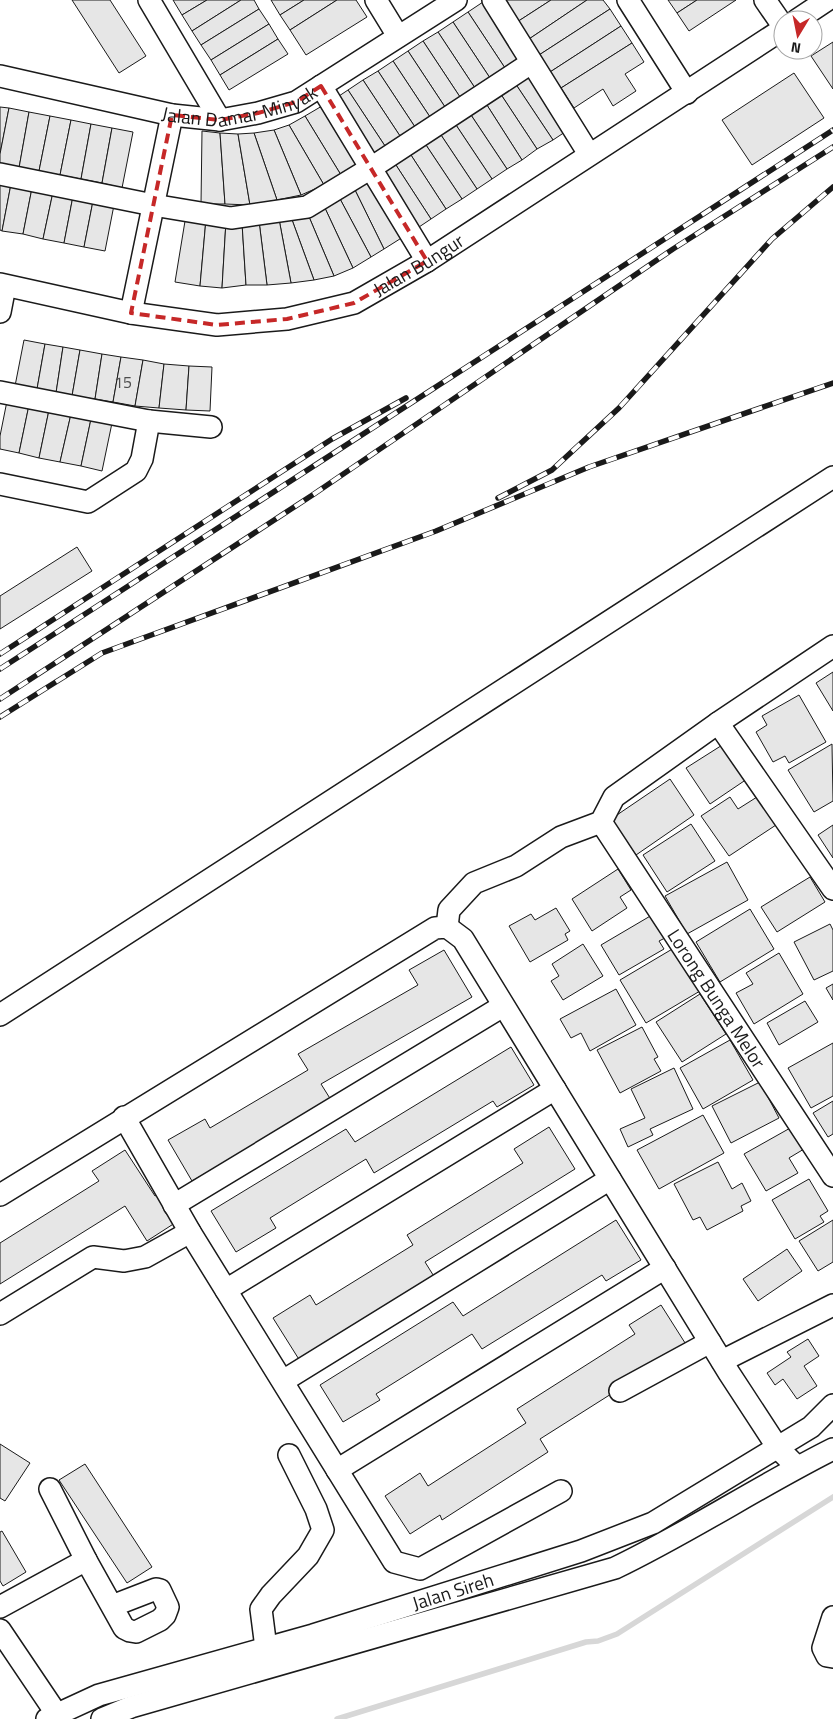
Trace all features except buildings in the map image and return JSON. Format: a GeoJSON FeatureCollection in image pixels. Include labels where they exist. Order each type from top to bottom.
{"type":"FeatureCollection","features":[{"type":"Feature","properties":{"kind":"street"},"geometry":{"type":"LineString","coordinates":[[149,0],[220,120]]}},
{"type":"Feature","properties":{"kind":"street"},"geometry":{"type":"LineString","coordinates":[[376,0],[398,36]]}},
{"type":"Feature","properties":{"kind":"street","name":"Jalan Damar Minyak"},"geometry":{"type":"LineString","coordinates":[[0,76],[172,115],[220,120],[258,113],[296,102],[456,0]]}},
{"type":"Feature","properties":{"kind":"street"},"geometry":{"type":"LineString","coordinates":[[493,0],[589,154]]}},
{"type":"Feature","properties":{"kind":"street"},"geometry":{"type":"LineString","coordinates":[[628,0],[687,93]]}},
{"type":"Feature","properties":{"kind":"street"},"geometry":{"type":"LineString","coordinates":[[765,0],[773,12]]}},
{"type":"Feature","properties":{"kind":"street"},"geometry":{"type":"LineString","coordinates":[[812,10],[827,0]]}},
{"type":"Feature","properties":{"kind":"street","name":"Jalan Bungur"},"geometry":{"type":"LineString","coordinates":[[3,285],[131,313],[217,325],[287,319],[354,304],[427,261],[589,154],[687,93],[773,34]]}},
{"type":"Feature","properties":{"kind":"street"},"geometry":{"type":"LineString","coordinates":[[0,174],[153,205],[231,218],[307,207],[371,168],[531,63]]}},
{"type":"Feature","properties":{"kind":"street"},"geometry":{"type":"LineString","coordinates":[[321,86],[427,261]]}},
{"type":"Feature","properties":{"kind":"street"},"geometry":{"type":"LineString","coordinates":[[131,313],[172,115]]}},
{"type":"Feature","properties":{"kind":"street"},"geometry":{"type":"LineString","coordinates":[[0,312],[3,285]]}},
{"type":"Feature","properties":{"kind":"street"},"geometry":{"type":"LineString","coordinates":[[0,392],[150,421],[211,427]]}},
{"type":"Feature","properties":{"kind":"street"},"geometry":{"type":"LineString","coordinates":[[0,484],[88,502],[136,471],[142,459],[150,421]]}},
{"type":"Feature","properties":{"kind":"street"},"geometry":{"type":"LineString","coordinates":[[0,1014],[833,477]]}},
{"type":"Feature","properties":{"kind":"street"},"geometry":{"type":"LineString","coordinates":[[448,927],[449,910],[474,883],[516,866],[561,837],[601,822],[614,797],[718,723],[833,646]]}},
{"type":"Feature","properties":{"kind":"street"},"geometry":{"type":"LineString","coordinates":[[718,723],[833,889]]}},
{"type":"Feature","properties":{"kind":"street","name":"Lorong Bunga Melor"},"geometry":{"type":"LineString","coordinates":[[601,822],[833,1176]]}},
{"type":"Feature","properties":{"kind":"street"},"geometry":{"type":"LineString","coordinates":[[0,1194],[435,928],[448,927],[463,939],[722,1361],[778,1448],[797,1467]]}},
{"type":"Feature","properties":{"kind":"street"},"geometry":{"type":"LineString","coordinates":[[174,1205],[503,1006]]}},
{"type":"Feature","properties":{"kind":"street"},"geometry":{"type":"LineString","coordinates":[[226,1290],[555,1089]]}},
{"type":"Feature","properties":{"kind":"street"},"geometry":{"type":"LineString","coordinates":[[124,1117],[190,1232],[394,1562],[420,1569],[561,1490]]}},
{"type":"Feature","properties":{"kind":"street"},"geometry":{"type":"LineString","coordinates":[[283,1381],[610,1179]]}},
{"type":"Feature","properties":{"kind":"street"},"geometry":{"type":"LineString","coordinates":[[0,1314],[93,1258],[124,1261],[145,1257],[190,1232]]}},
{"type":"Feature","properties":{"kind":"street"},"geometry":{"type":"LineString","coordinates":[[337,1470],[665,1268]]}},
{"type":"Feature","properties":{"kind":"street"},"geometry":{"type":"LineString","coordinates":[[722,1361],[833,1306]]}},
{"type":"Feature","properties":{"kind":"street"},"geometry":{"type":"LineString","coordinates":[[620,1392],[710,1342]]}},
{"type":"Feature","properties":{"kind":"street","name":"Jalan Sireh"},"geometry":{"type":"LineString","coordinates":[[54,1717],[100,1694],[313,1635],[581,1552],[616,1538],[653,1523],[778,1448],[811,1427],[833,1405]]}},
{"type":"Feature","properties":{"kind":"street","name":"Jalan Sireh"},"geometry":{"type":"LineString","coordinates":[[102,1719],[131,1708],[615,1568],[686,1532],[797,1467],[833,1449]]}},
{"type":"Feature","properties":{"kind":"street"},"geometry":{"type":"LineString","coordinates":[[266,1648],[261,1609],[271,1595],[308,1556],[323,1530],[316,1509],[290,1455]]}},
{"type":"Feature","properties":{"kind":"street"},"geometry":{"type":"LineString","coordinates":[[50,1489],[112,1606]]}},
{"type":"Feature","properties":{"kind":"street"},"geometry":{"type":"LineString","coordinates":[[0,1607],[86,1560]]}},
{"type":"Feature","properties":{"kind":"street"},"geometry":{"type":"LineString","coordinates":[[833,1617],[823,1648],[827,1656],[833,1657]]}},
{"type":"Feature","properties":{"kind":"street"},"geometry":{"type":"LineString","coordinates":[[0,1630],[54,1717]]}},
{"type":"Feature","properties":{"kind":"highlighted area"},"geometry":{"type":"Polygon","coordinates":[[[321,86],[427,261],[354,303],[287,319],[217,325],[131,313],[172,115],[220,120],[258,113],[296,102],[321,86]]]}},
{"type":"Feature","properties":{"kind":"waterway"},"geometry":{"type":"LineString","coordinates":[[337,1719],[617,1634],[833,1497]]}},
{"type":"Feature","properties":{"kind":"railway"},"geometry":{"type":"LineString","coordinates":[[0,669],[833,130]]}},
{"type":"Feature","properties":{"kind":"railway"},"geometry":{"type":"LineString","coordinates":[[0,699],[314,494],[673,249],[833,147]]}},
{"type":"Feature","properties":{"kind":"railway"},"geometry":{"type":"LineString","coordinates":[[498,498],[552,470],[619,408],[772,239],[833,187]]}},
{"type":"Feature","properties":{"kind":"railway"},"geometry":{"type":"LineString","coordinates":[[0,717],[102,653],[436,531],[589,467],[833,383]]}},
{"type":"Feature","properties":{"kind":"railway"},"geometry":{"type":"LineString","coordinates":[[0,654],[332,439],[406,398]]}}]}
